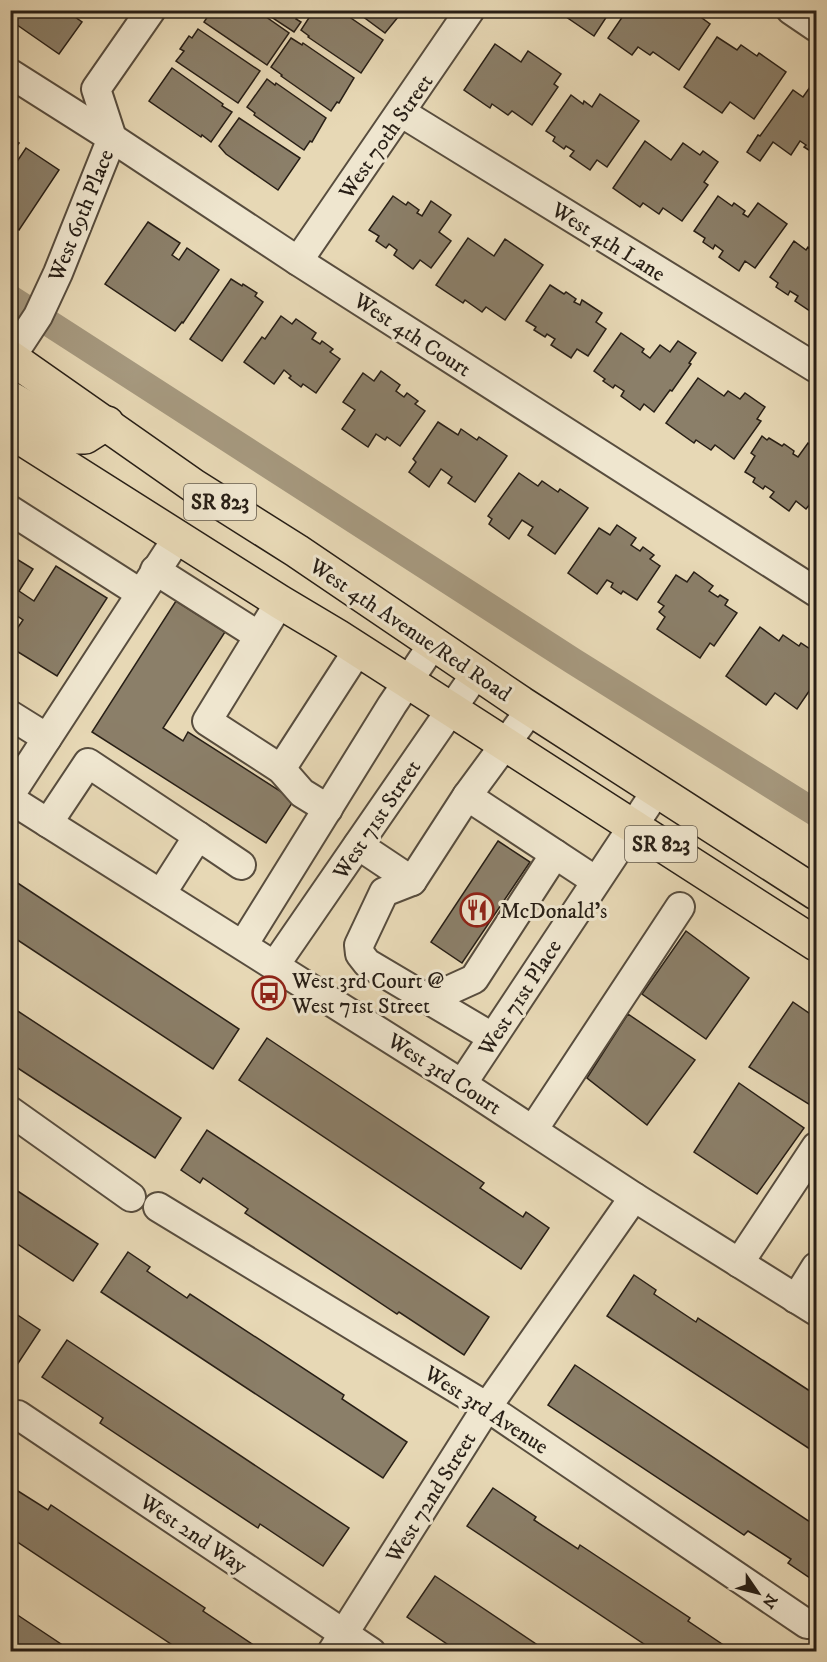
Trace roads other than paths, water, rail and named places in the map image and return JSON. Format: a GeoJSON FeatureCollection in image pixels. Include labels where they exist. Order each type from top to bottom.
{"type":"FeatureCollection","features":[{"type":"Feature","properties":{"kind":"main road","name":"West 4th Avenue/Red Road"},"geometry":{"type":"LineString","coordinates":[[11,357],[194,486],[297,551],[531,709],[816,893]]}},
{"type":"Feature","properties":{"kind":"main road"},"geometry":{"type":"LineString","coordinates":[[10,398],[78,437],[85,437],[107,423]]}},
{"type":"Feature","properties":{"kind":"main road","name":"West 4th Avenue/Red Road"},"geometry":{"type":"LineString","coordinates":[[10,431],[358,650],[816,944]]}},
{"type":"Feature","properties":{"kind":"street","name":"West 69th Place"},"geometry":{"type":"LineString","coordinates":[[11,357],[43,305],[112,138],[96,89],[151,10]]}},
{"type":"Feature","properties":{"kind":"street","name":"West 70th Street"},"geometry":{"type":"LineString","coordinates":[[298,261],[471,10]]}},
{"type":"Feature","properties":{"kind":"street"},"geometry":{"type":"LineString","coordinates":[[791,10],[816,27]]}},
{"type":"Feature","properties":{"kind":"street","name":"West 4th Court"},"geometry":{"type":"LineString","coordinates":[[11,74],[298,261],[816,592]]}},
{"type":"Feature","properties":{"kind":"street","name":"West 4th Lane"},"geometry":{"type":"LineString","coordinates":[[402,113],[816,368]]}},
{"type":"Feature","properties":{"kind":"street"},"geometry":{"type":"LineString","coordinates":[[10,510],[140,593]]}},
{"type":"Feature","properties":{"kind":"street"},"geometry":{"type":"LineString","coordinates":[[10,795],[178,537]]}},
{"type":"Feature","properties":{"kind":"street"},"geometry":{"type":"LineString","coordinates":[[155,570],[259,636]]}},
{"type":"Feature","properties":{"kind":"street"},"geometry":{"type":"LineString","coordinates":[[280,602],[207,721],[281,769],[302,793],[327,809]]}},
{"type":"Feature","properties":{"kind":"street","name":"West 71st Street"},"geometry":{"type":"LineString","coordinates":[[243,945],[433,644]]}},
{"type":"Feature","properties":{"kind":"street"},"geometry":{"type":"LineString","coordinates":[[281,769],[358,650]]}},
{"type":"Feature","properties":{"kind":"street","name":"West 71st Street"},"geometry":{"type":"LineString","coordinates":[[275,965],[477,672]]}},
{"type":"Feature","properties":{"kind":"street"},"geometry":{"type":"LineString","coordinates":[[492,1038],[367,963],[360,954],[359,945],[384,892],[412,881],[467,796],[531,709]]}},
{"type":"Feature","properties":{"kind":"street"},"geometry":{"type":"LineString","coordinates":[[10,715],[47,738]]}},
{"type":"Feature","properties":{"kind":"street"},"geometry":{"type":"LineString","coordinates":[[48,823],[88,763],[241,866]]}},
{"type":"Feature","properties":{"kind":"street","name":"West 71st Place"},"geometry":{"type":"LineString","coordinates":[[462,1084],[657,790]]}},
{"type":"Feature","properties":{"kind":"street"},"geometry":{"type":"LineString","coordinates":[[467,796],[596,881]]}},
{"type":"Feature","properties":{"kind":"street","name":"West 3rd Court"},"geometry":{"type":"LineString","coordinates":[[10,799],[275,965],[806,1305]]}},
{"type":"Feature","properties":{"kind":"street"},"geometry":{"type":"LineString","coordinates":[[161,894],[198,836]]}},
{"type":"Feature","properties":{"kind":"street"},"geometry":{"type":"LineString","coordinates":[[358,845],[412,881]]}},
{"type":"Feature","properties":{"kind":"street"},"geometry":{"type":"LineString","coordinates":[[430,999],[474,979],[555,854]]}},
{"type":"Feature","properties":{"kind":"street"},"geometry":{"type":"LineString","coordinates":[[532,1130],[680,908]]}},
{"type":"Feature","properties":{"kind":"street"},"geometry":{"type":"LineString","coordinates":[[10,1111],[131,1197]]}},
{"type":"Feature","properties":{"kind":"street"},"geometry":{"type":"LineString","coordinates":[[739,1263],[816,1147]]}},
{"type":"Feature","properties":{"kind":"street","name":"West 72nd Street"},"geometry":{"type":"LineString","coordinates":[[338,1643],[487,1407],[634,1197]]}},
{"type":"Feature","properties":{"kind":"street","name":"West 3rd Avenue"},"geometry":{"type":"LineString","coordinates":[[158,1207],[487,1407],[807,1624]]}},
{"type":"Feature","properties":{"kind":"street"},"geometry":{"type":"LineString","coordinates":[[806,1305],[816,1267]]}},
{"type":"Feature","properties":{"kind":"street","name":"West 2nd Way"},"geometry":{"type":"LineString","coordinates":[[18,1415],[338,1643],[371,1652]]}},
{"type":"Feature","properties":{"kind":"waterway"},"geometry":{"type":"LineString","coordinates":[[10,298],[573,661],[816,813]]}},
{"type":"Feature","properties":{"kind":"place","name":"McDonald's"},"geometry":{"type":"Point","coordinates":[477,910]}},
{"type":"Feature","properties":{"kind":"place","name":"West 3rd Court @ West 71st Street"},"geometry":{"type":"Point","coordinates":[269,993]}}]}
